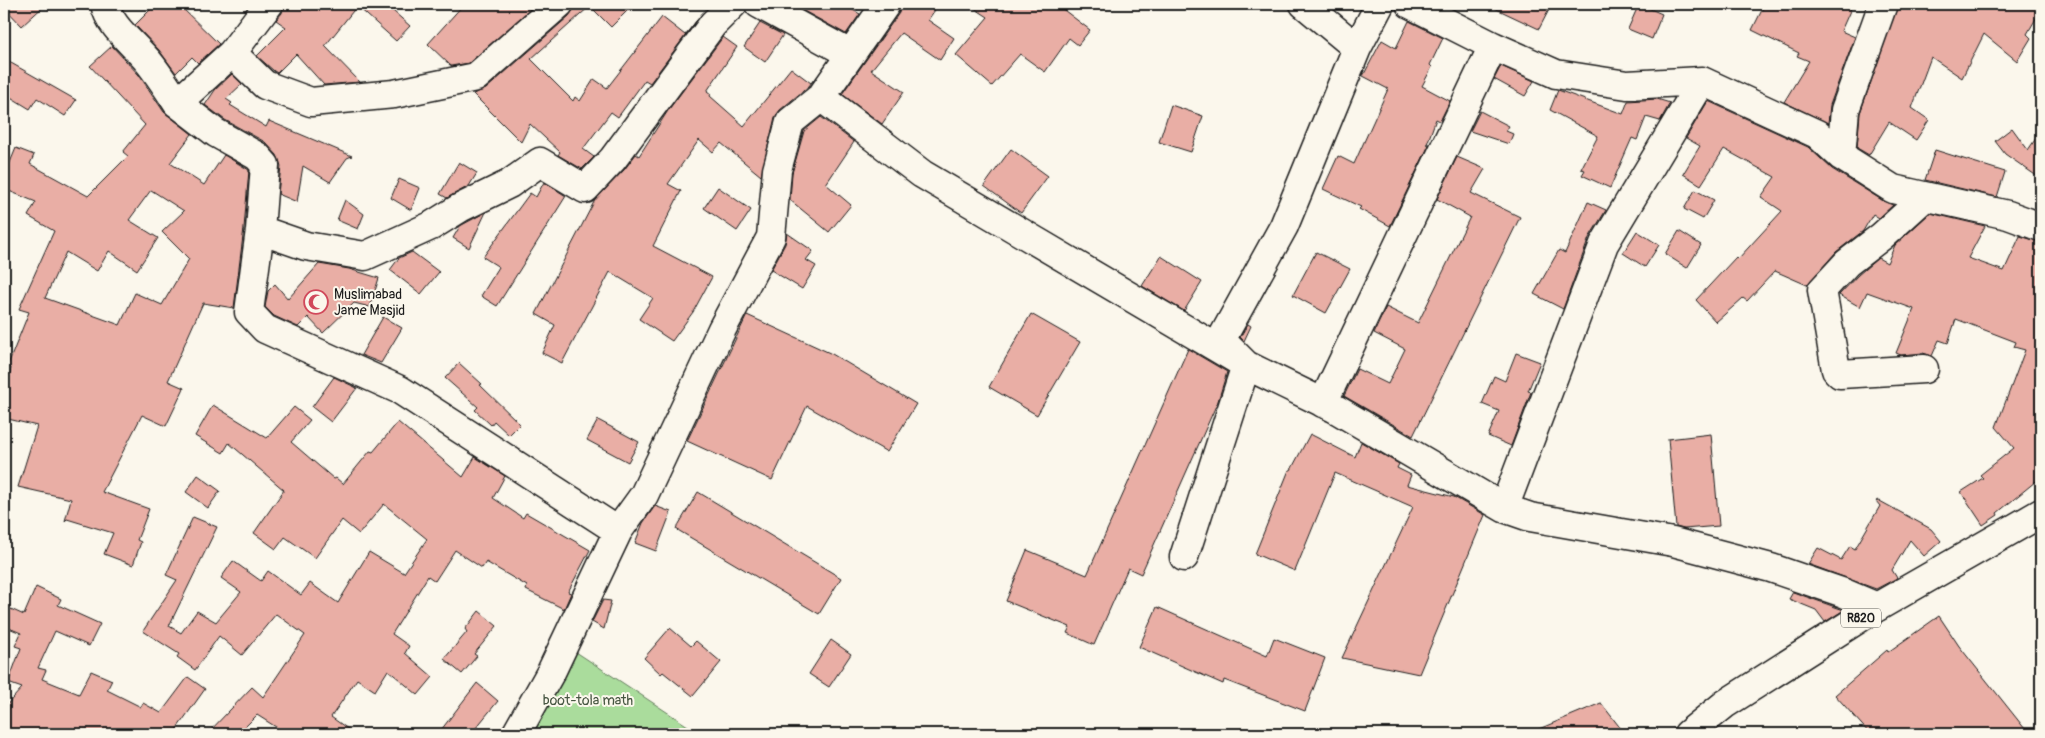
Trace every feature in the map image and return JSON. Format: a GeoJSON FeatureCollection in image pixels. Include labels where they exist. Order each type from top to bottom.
{"type":"FeatureCollection","features":[{"type":"Feature","properties":{"kind":"street"},"geometry":{"type":"LineString","coordinates":[[105,4],[107,12],[125,36],[148,61],[178,102],[216,133],[257,156],[265,165],[260,230],[249,312],[265,329],[400,390],[618,531]]}},
{"type":"Feature","properties":{"kind":"street"},"geometry":{"type":"LineString","coordinates":[[178,102],[232,53],[269,4]]}},
{"type":"Feature","properties":{"kind":"street"},"geometry":{"type":"LineString","coordinates":[[232,53],[265,85],[311,102],[394,94],[476,77],[559,4]]}},
{"type":"Feature","properties":{"kind":"street"},"geometry":{"type":"LineString","coordinates":[[260,230],[306,246],[365,256],[431,226],[460,208],[509,184],[540,162],[585,188],[614,159],[713,24],[733,4]]}},
{"type":"Feature","properties":{"kind":"street"},"geometry":{"type":"LineString","coordinates":[[759,4],[850,54]]}},
{"type":"Feature","properties":{"kind":"street"},"geometry":{"type":"LineString","coordinates":[[516,734],[552,670],[618,531],[644,495],[722,329],[771,237],[776,170],[790,122],[821,97],[886,4]]}},
{"type":"Feature","properties":{"kind":"street"},"geometry":{"type":"LineString","coordinates":[[1304,4],[1357,48]]}},
{"type":"Feature","properties":{"kind":"street"},"geometry":{"type":"LineString","coordinates":[[1246,365],[1220,340],[1284,226],[1357,48],[1380,4]]}},
{"type":"Feature","properties":{"kind":"street"},"geometry":{"type":"LineString","coordinates":[[1410,4],[1493,46],[1556,74],[1627,85],[1702,81],[1816,134],[1841,156],[1893,189],[2008,215],[2041,227]]}},
{"type":"Feature","properties":{"kind":"street"},"geometry":{"type":"LineString","coordinates":[[1841,156],[1845,110],[1883,4]]}},
{"type":"Feature","properties":{"kind":"street"},"geometry":{"type":"LineString","coordinates":[[1323,403],[1493,46]]}},
{"type":"Feature","properties":{"kind":"street"},"geometry":{"type":"LineString","coordinates":[[1504,508],[1604,244],[1702,81]]}},
{"type":"Feature","properties":{"kind":"street"},"geometry":{"type":"LineString","coordinates":[[821,97],[922,174],[1246,365],[1323,403],[1504,508],[1530,517],[1673,542],[1770,568],[1844,593],[1877,608]]}},
{"type":"Feature","properties":{"kind":"street"},"geometry":{"type":"LineString","coordinates":[[1924,369],[1840,374],[1836,370],[1822,290],[1847,263],[1882,236],[1926,197]]}},
{"type":"Feature","properties":{"kind":"street"},"geometry":{"type":"LineString","coordinates":[[1184,557],[1246,365]]}},
{"type":"Feature","properties":{"kind":"street","name":"R820"},"geometry":{"type":"LineString","coordinates":[[1688,734],[1725,704],[1877,608],[2041,513]]}},
{"type":"Feature","properties":{"kind":"green space","name":"boot-tola math"},"geometry":{"type":"Polygon","coordinates":[[[576,652],[700,734],[532,734],[576,652]]]}},
{"type":"Feature","properties":{"kind":"building"},"geometry":{"type":"Polygon","coordinates":[[[4,4],[46,4],[22,26],[4,7],[4,4]]]}},
{"type":"Feature","properties":{"kind":"building"},"geometry":{"type":"Polygon","coordinates":[[[156,4],[178,4],[219,44],[198,63],[192,57],[176,73],[159,50],[135,25],[156,4]]]}},
{"type":"Feature","properties":{"kind":"building"},"geometry":{"type":"Polygon","coordinates":[[[284,4],[385,4],[410,26],[396,41],[357,6],[325,46],[360,82],[324,85],[296,54],[277,73],[257,56],[286,27],[276,20],[282,13],[284,4]]]}},
{"type":"Feature","properties":{"kind":"building"},"geometry":{"type":"Polygon","coordinates":[[[464,4],[536,4],[469,63],[451,66],[428,44],[464,4]]]}},
{"type":"Feature","properties":{"kind":"building"},"geometry":{"type":"Polygon","coordinates":[[[574,4],[634,4],[611,27],[590,6],[531,59],[573,101],[575,97],[580,101],[594,79],[607,88],[662,17],[685,35],[697,20],[650,83],[645,80],[618,117],[611,112],[583,149],[594,157],[582,169],[558,155],[560,152],[530,124],[521,142],[473,94],[486,89],[569,16],[574,9],[574,4]]]}},
{"type":"Feature","properties":{"kind":"building"},"geometry":{"type":"Polygon","coordinates":[[[791,4],[842,4],[860,14],[846,34],[791,4]]]}},
{"type":"Feature","properties":{"kind":"building"},"geometry":{"type":"Polygon","coordinates":[[[902,4],[939,4],[928,20],[954,38],[940,60],[901,33],[871,70],[904,92],[882,124],[842,94],[899,13],[902,4]]]}},
{"type":"Feature","properties":{"kind":"building"},"geometry":{"type":"Polygon","coordinates":[[[968,4],[1056,4],[1090,30],[1078,45],[1069,38],[1045,72],[1020,54],[992,86],[956,55],[988,17],[968,4]]]}},
{"type":"Feature","properties":{"kind":"building"},"geometry":{"type":"Polygon","coordinates":[[[1486,4],[1552,4],[1539,29],[1486,4]]]}},
{"type":"Feature","properties":{"kind":"building"},"geometry":{"type":"Polygon","coordinates":[[[1639,4],[1662,14],[1652,39],[1628,29],[1639,4]]]}},
{"type":"Feature","properties":{"kind":"building"},"geometry":{"type":"Polygon","coordinates":[[[1765,4],[1853,4],[1841,31],[1855,37],[1830,105],[1828,123],[1784,102],[1809,61],[1797,56],[1799,53],[1752,30],[1765,4]]]}},
{"type":"Feature","properties":{"kind":"building"},"geometry":{"type":"Polygon","coordinates":[[[1898,4],[2041,4],[2041,10],[2027,34],[2031,38],[2017,61],[1984,34],[1962,78],[1931,57],[1912,108],[1929,120],[1916,140],[1889,122],[1869,155],[1857,148],[1860,113],[1898,4]]]}},
{"type":"Feature","properties":{"kind":"building"},"geometry":{"type":"Polygon","coordinates":[[[1409,21],[1443,38],[1430,65],[1432,67],[1422,86],[1450,101],[1440,121],[1436,119],[1427,144],[1429,145],[1390,226],[1359,209],[1361,207],[1323,189],[1338,156],[1354,164],[1388,89],[1363,76],[1382,40],[1396,48],[1409,21]]]}},
{"type":"Feature","properties":{"kind":"building"},"geometry":{"type":"Polygon","coordinates":[[[760,23],[783,35],[765,62],[744,47],[760,23]]]}},
{"type":"Feature","properties":{"kind":"building"},"geometry":{"type":"Polygon","coordinates":[[[723,37],[737,47],[707,91],[711,94],[710,96],[744,126],[791,68],[811,83],[815,78],[809,86],[780,110],[775,117],[761,176],[721,143],[713,152],[699,140],[668,184],[681,191],[653,246],[712,277],[693,312],[672,341],[639,319],[653,298],[610,272],[562,363],[542,353],[555,325],[536,314],[595,200],[624,170],[636,154],[639,156],[669,109],[723,37]]]}},
{"type":"Feature","properties":{"kind":"building"},"geometry":{"type":"Polygon","coordinates":[[[112,46],[139,75],[164,112],[192,134],[170,163],[204,185],[224,155],[249,170],[234,308],[203,303],[168,381],[184,388],[166,426],[142,415],[102,492],[149,509],[137,540],[141,542],[133,565],[104,554],[113,533],[67,519],[65,521],[71,499],[18,487],[37,426],[4,418],[4,402],[11,368],[7,367],[29,312],[19,309],[54,231],[28,216],[36,202],[4,189],[4,177],[16,148],[34,155],[30,164],[88,196],[128,156],[123,152],[145,125],[90,66],[112,46]],[[151,190],[129,220],[158,238],[137,270],[109,251],[97,271],[66,252],[45,298],[120,325],[135,293],[162,305],[189,259],[162,232],[184,211],[151,190]]]}},
{"type":"Feature","properties":{"kind":"building"},"geometry":{"type":"Polygon","coordinates":[[[4,59],[76,100],[65,116],[37,98],[30,109],[4,93],[4,59]]]}},
{"type":"Feature","properties":{"kind":"building"},"geometry":{"type":"Polygon","coordinates":[[[1501,66],[1534,81],[1525,96],[1494,79],[1501,66]]]}},
{"type":"Feature","properties":{"kind":"building"},"geometry":{"type":"Polygon","coordinates":[[[232,74],[242,84],[226,99],[232,103],[230,105],[266,127],[269,121],[352,156],[347,158],[330,182],[303,166],[297,202],[278,194],[281,166],[277,155],[265,142],[225,120],[205,105],[215,90],[232,74]]]}},
{"type":"Feature","properties":{"kind":"building"},"geometry":{"type":"Polygon","coordinates":[[[1558,90],[1623,114],[1628,101],[1657,99],[1670,103],[1660,121],[1646,117],[1637,140],[1632,138],[1610,188],[1582,175],[1585,170],[1581,169],[1598,136],[1550,110],[1558,90]]]}},
{"type":"Feature","properties":{"kind":"building"},"geometry":{"type":"Polygon","coordinates":[[[1708,101],[1808,147],[1832,169],[1893,205],[1879,218],[1873,214],[1863,231],[1836,252],[1807,285],[1775,271],[1747,301],[1743,298],[1716,322],[1696,300],[1736,257],[1738,259],[1782,211],[1761,197],[1775,177],[1724,149],[1701,185],[1683,174],[1700,146],[1686,138],[1708,101]]]}},
{"type":"Feature","properties":{"kind":"building"},"geometry":{"type":"Polygon","coordinates":[[[1171,105],[1203,116],[1191,152],[1159,142],[1171,105]]]}},
{"type":"Feature","properties":{"kind":"building"},"geometry":{"type":"Polygon","coordinates":[[[1480,111],[1509,126],[1506,131],[1513,134],[1509,144],[1470,131],[1480,111]]]}},
{"type":"Feature","properties":{"kind":"building"},"geometry":{"type":"Polygon","coordinates":[[[821,117],[854,142],[826,184],[851,205],[829,232],[790,200],[792,173],[804,131],[821,117]]]}},
{"type":"Feature","properties":{"kind":"building"},"geometry":{"type":"Polygon","coordinates":[[[2012,128],[2028,150],[2041,131],[2041,179],[2005,154],[1995,141],[2012,128]]]}},
{"type":"Feature","properties":{"kind":"building"},"geometry":{"type":"Polygon","coordinates":[[[1011,149],[1048,176],[1021,213],[984,186],[1011,149]]]}},
{"type":"Feature","properties":{"kind":"building"},"geometry":{"type":"Polygon","coordinates":[[[1935,150],[2005,172],[1997,197],[1925,180],[1935,150]]]}},
{"type":"Feature","properties":{"kind":"building"},"geometry":{"type":"Polygon","coordinates":[[[1457,157],[1485,169],[1471,193],[1520,217],[1413,436],[1344,396],[1357,369],[1388,384],[1405,349],[1374,333],[1386,307],[1418,323],[1470,217],[1437,199],[1457,157]]]}},
{"type":"Feature","properties":{"kind":"building"},"geometry":{"type":"Polygon","coordinates":[[[459,162],[477,173],[469,186],[447,198],[440,194],[459,162]]]}},
{"type":"Feature","properties":{"kind":"building"},"geometry":{"type":"Polygon","coordinates":[[[399,179],[420,188],[411,210],[391,198],[399,179]]]}},
{"type":"Feature","properties":{"kind":"building"},"geometry":{"type":"Polygon","coordinates":[[[544,182],[566,196],[497,306],[481,296],[499,267],[483,257],[530,193],[536,197],[544,182]]]}},
{"type":"Feature","properties":{"kind":"building"},"geometry":{"type":"Polygon","coordinates":[[[718,187],[751,210],[737,231],[704,208],[718,187]]]}},
{"type":"Feature","properties":{"kind":"building"},"geometry":{"type":"Polygon","coordinates":[[[1695,190],[1714,200],[1703,219],[1684,209],[1695,190]]]}},
{"type":"Feature","properties":{"kind":"building"},"geometry":{"type":"Polygon","coordinates":[[[345,200],[364,214],[358,229],[337,220],[345,200]]]}},
{"type":"Feature","properties":{"kind":"building"},"geometry":{"type":"Polygon","coordinates":[[[1588,202],[1606,210],[1589,238],[1563,309],[1534,294],[1559,250],[1565,253],[1588,202]]]}},
{"type":"Feature","properties":{"kind":"building"},"geometry":{"type":"Polygon","coordinates":[[[486,212],[469,248],[453,238],[460,226],[486,212]]]}},
{"type":"Feature","properties":{"kind":"building"},"geometry":{"type":"Polygon","coordinates":[[[1930,213],[1985,226],[1968,258],[2004,271],[2020,236],[2041,242],[2041,477],[1997,513],[1998,515],[1983,525],[1961,492],[1983,478],[1980,475],[2014,448],[1996,427],[2025,350],[2014,347],[2016,342],[1956,319],[1948,343],[1939,340],[1932,356],[1923,353],[1901,355],[1896,353],[1914,309],[1867,292],[1860,307],[1839,295],[1878,258],[1887,263],[1895,245],[1930,213]]]}},
{"type":"Feature","properties":{"kind":"building"},"geometry":{"type":"Polygon","coordinates":[[[1637,231],[1659,245],[1645,267],[1623,253],[1637,231]]]}},
{"type":"Feature","properties":{"kind":"building"},"geometry":{"type":"Polygon","coordinates":[[[1679,231],[1701,245],[1687,268],[1665,254],[1679,231]]]}},
{"type":"Feature","properties":{"kind":"building"},"geometry":{"type":"Polygon","coordinates":[[[787,233],[813,251],[806,260],[816,266],[802,289],[771,270],[785,244],[787,233]]]}},
{"type":"Feature","properties":{"kind":"building"},"geometry":{"type":"Polygon","coordinates":[[[412,252],[439,272],[421,294],[390,270],[399,258],[412,252]]]}},
{"type":"Feature","properties":{"kind":"building"},"geometry":{"type":"Polygon","coordinates":[[[1316,252],[1350,269],[1326,313],[1293,295],[1316,252]]]}},
{"type":"Feature","properties":{"kind":"building"},"geometry":{"type":"Polygon","coordinates":[[[1161,256],[1202,282],[1184,311],[1142,286],[1161,256]]]}},
{"type":"Feature","properties":{"kind":"building"},"geometry":{"type":"Polygon","coordinates":[[[319,264],[349,269],[379,278],[370,307],[354,303],[323,333],[308,317],[298,327],[274,316],[265,307],[268,291],[275,284],[288,299],[319,264]]]}},
{"type":"Feature","properties":{"kind":"building"},"geometry":{"type":"Polygon","coordinates":[[[1031,314],[1080,342],[1037,415],[989,387],[1031,314]]]}},
{"type":"Feature","properties":{"kind":"building"},"geometry":{"type":"Polygon","coordinates":[[[747,315],[832,354],[916,404],[887,452],[807,406],[772,480],[687,441],[747,315]]]}},
{"type":"Feature","properties":{"kind":"building"},"geometry":{"type":"Polygon","coordinates":[[[383,317],[402,328],[381,363],[361,355],[383,317]]]}},
{"type":"Feature","properties":{"kind":"building"},"geometry":{"type":"Polygon","coordinates":[[[1248,324],[1251,326],[1244,341],[1240,337],[1248,324]]]}},
{"type":"Feature","properties":{"kind":"building"},"geometry":{"type":"Polygon","coordinates":[[[1188,349],[1227,372],[1218,401],[1141,574],[1128,568],[1094,645],[1067,633],[1070,627],[1006,601],[1027,550],[1087,575],[1188,349]]]}},
{"type":"Feature","properties":{"kind":"building"},"geometry":{"type":"Polygon","coordinates":[[[1516,353],[1540,362],[1528,391],[1531,392],[1511,446],[1488,436],[1499,411],[1482,404],[1494,376],[1505,381],[1516,353]]]}},
{"type":"Feature","properties":{"kind":"building"},"geometry":{"type":"Polygon","coordinates":[[[459,363],[520,424],[509,435],[494,421],[491,425],[475,410],[478,407],[445,378],[459,363]]]}},
{"type":"Feature","properties":{"kind":"building"},"geometry":{"type":"Polygon","coordinates":[[[334,377],[357,388],[331,422],[312,407],[334,377]]]}},
{"type":"Feature","properties":{"kind":"building"},"geometry":{"type":"Polygon","coordinates":[[[213,405],[267,438],[294,407],[310,420],[291,442],[334,479],[336,478],[343,484],[370,451],[373,452],[398,422],[463,477],[475,457],[505,476],[493,498],[523,518],[526,513],[590,550],[568,592],[571,593],[564,609],[526,590],[527,586],[486,562],[482,568],[455,550],[435,581],[428,576],[392,634],[409,646],[405,653],[433,677],[418,695],[388,670],[375,691],[357,679],[331,717],[355,734],[287,734],[257,715],[238,734],[207,734],[252,687],[263,697],[305,635],[276,614],[242,655],[219,636],[195,670],[177,657],[179,654],[143,631],[177,580],[166,575],[193,517],[217,527],[169,626],[181,633],[197,611],[216,622],[241,592],[221,578],[233,561],[261,581],[268,571],[301,595],[310,583],[338,603],[369,552],[404,573],[427,539],[384,504],[359,534],[342,520],[315,558],[285,537],[276,549],[254,533],[284,490],[229,443],[223,453],[195,436],[213,405]]]}},
{"type":"Feature","properties":{"kind":"building"},"geometry":{"type":"Polygon","coordinates":[[[598,420],[639,442],[628,462],[587,440],[598,420]]]}},
{"type":"Feature","properties":{"kind":"building"},"geometry":{"type":"Polygon","coordinates":[[[1310,434],[1355,457],[1361,442],[1399,464],[1397,468],[1411,475],[1407,485],[1454,497],[1485,515],[1419,674],[1342,658],[1413,507],[1335,473],[1295,571],[1255,554],[1289,470],[1291,470],[1310,434]]]}},
{"type":"Feature","properties":{"kind":"building"},"geometry":{"type":"Polygon","coordinates":[[[1711,434],[1719,526],[1684,529],[1676,527],[1668,439],[1711,434]]]}},
{"type":"Feature","properties":{"kind":"building"},"geometry":{"type":"Polygon","coordinates":[[[198,475],[220,491],[208,508],[186,492],[198,475]]]}},
{"type":"Feature","properties":{"kind":"building"},"geometry":{"type":"Polygon","coordinates":[[[698,492],[841,578],[819,614],[676,529],[698,492]]]}},
{"type":"Feature","properties":{"kind":"building"},"geometry":{"type":"Polygon","coordinates":[[[1878,500],[1931,529],[1941,541],[1924,556],[1910,540],[1892,570],[1897,578],[1876,589],[1808,564],[1818,548],[1841,560],[1850,546],[1855,549],[1880,506],[1876,501],[1878,500]]]}},
{"type":"Feature","properties":{"kind":"building"},"geometry":{"type":"Polygon","coordinates":[[[655,506],[671,512],[656,551],[635,543],[643,523],[655,506]]]}},
{"type":"Feature","properties":{"kind":"building"},"geometry":{"type":"Polygon","coordinates":[[[36,587],[61,599],[58,605],[100,624],[89,646],[55,631],[38,668],[46,670],[42,679],[79,694],[91,671],[112,680],[107,690],[141,707],[143,703],[161,713],[188,677],[205,689],[173,734],[4,734],[4,708],[22,688],[8,683],[21,648],[15,646],[21,633],[4,626],[4,606],[24,615],[36,587]]]}},
{"type":"Feature","properties":{"kind":"building"},"geometry":{"type":"Polygon","coordinates":[[[1793,592],[1844,610],[1825,622],[1816,610],[1789,599],[1793,592]]]}},
{"type":"Feature","properties":{"kind":"building"},"geometry":{"type":"Polygon","coordinates":[[[603,600],[611,601],[604,629],[592,622],[603,600]]]}},
{"type":"Feature","properties":{"kind":"building"},"geometry":{"type":"Polygon","coordinates":[[[1157,607],[1267,656],[1274,638],[1325,658],[1305,711],[1224,680],[1223,684],[1139,647],[1157,607]]]}},
{"type":"Feature","properties":{"kind":"building"},"geometry":{"type":"Polygon","coordinates":[[[479,611],[497,626],[474,654],[477,656],[462,674],[444,659],[467,632],[465,629],[479,611]]]}},
{"type":"Feature","properties":{"kind":"building"},"geometry":{"type":"Polygon","coordinates":[[[1939,616],[1959,646],[2029,734],[1870,734],[1835,695],[1887,650],[1888,652],[1939,616]]]}},
{"type":"Feature","properties":{"kind":"building"},"geometry":{"type":"Polygon","coordinates":[[[670,628],[691,646],[696,641],[721,662],[693,696],[663,672],[661,674],[644,658],[670,628]]]}},
{"type":"Feature","properties":{"kind":"building"},"geometry":{"type":"Polygon","coordinates":[[[831,640],[851,654],[829,687],[809,674],[831,640]]]}},
{"type":"Feature","properties":{"kind":"building"},"geometry":{"type":"Polygon","coordinates":[[[477,683],[498,701],[471,734],[438,734],[477,683]]]}},
{"type":"Feature","properties":{"kind":"building"},"geometry":{"type":"Polygon","coordinates":[[[1601,703],[1625,734],[1527,734],[1601,703]]]}},
{"type":"Feature","properties":{"kind":"place","name":"Muslimabad Jame Masjid"},"geometry":{"type":"Point","coordinates":[316,302]}}]}
